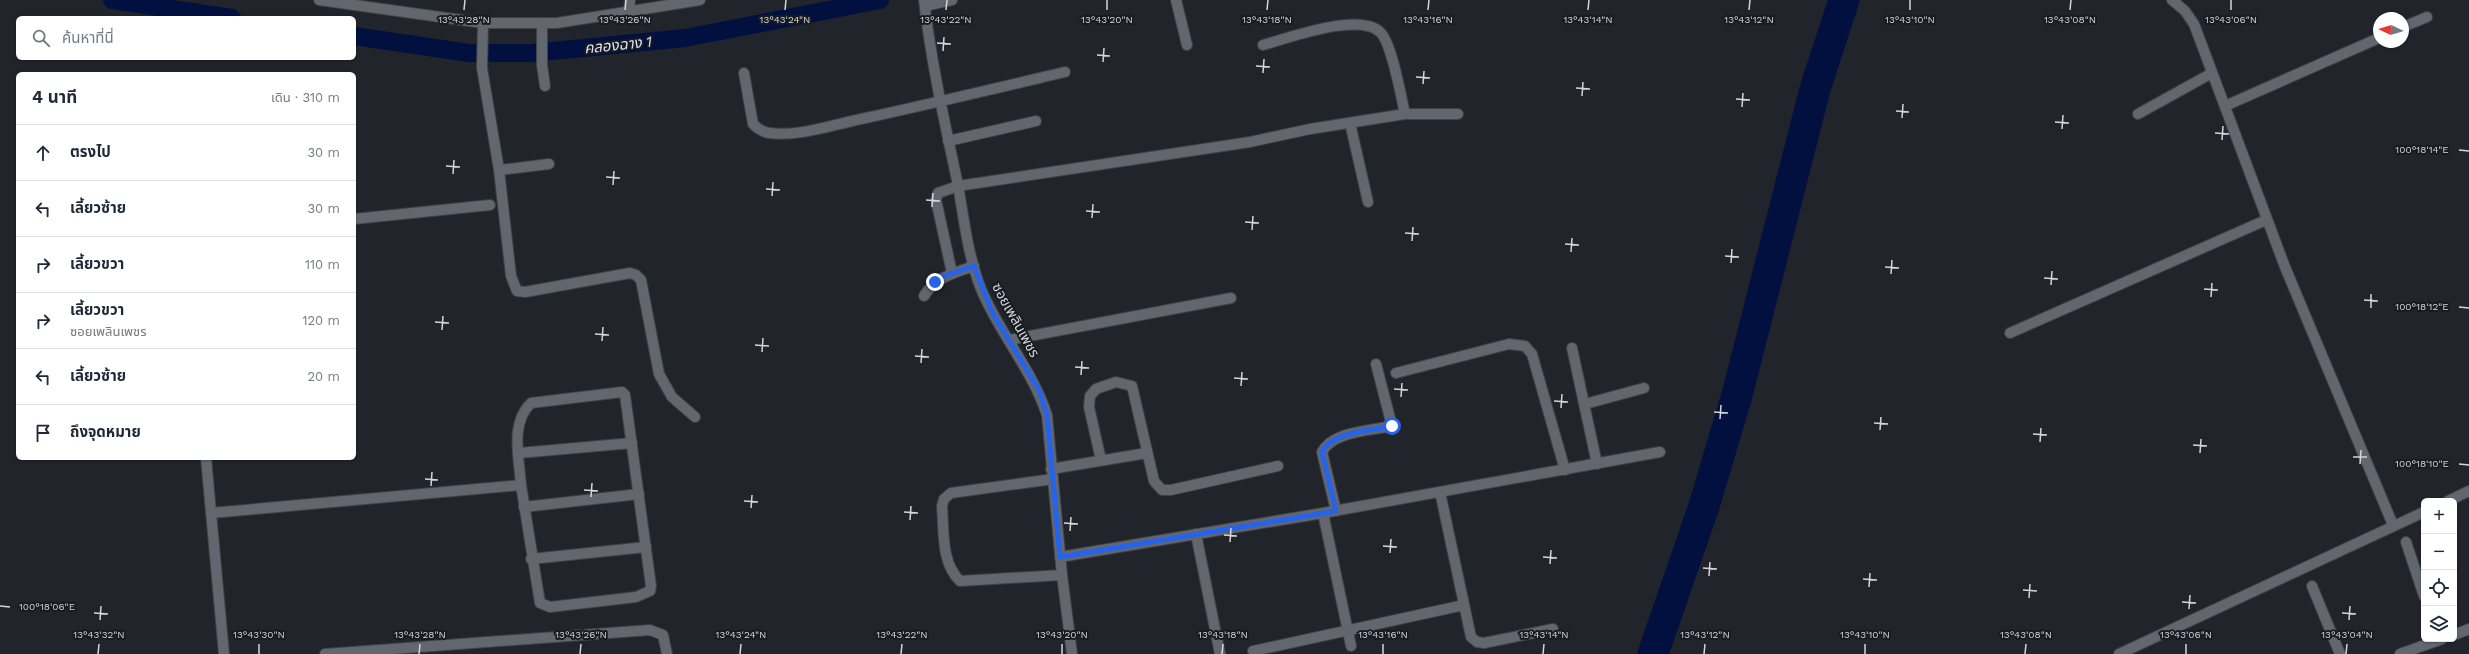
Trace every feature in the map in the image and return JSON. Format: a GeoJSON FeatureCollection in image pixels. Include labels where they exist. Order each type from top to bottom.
{"type":"FeatureCollection","features":[{"type":"Feature","properties":{"kind":"street"},"geometry":{"type":"LineString","coordinates":[[319,0],[483,28],[542,28],[700,0]]}},
{"type":"Feature","properties":{"kind":"street"},"geometry":{"type":"LineString","coordinates":[[629,12],[630,0]]}},
{"type":"Feature","properties":{"kind":"street"},"geometry":{"type":"LineString","coordinates":[[924,3],[952,0]]}},
{"type":"Feature","properties":{"kind":"street"},"geometry":{"type":"LineString","coordinates":[[1176,0],[1187,45]]}},
{"type":"Feature","properties":{"kind":"street"},"geometry":{"type":"LineString","coordinates":[[2172,0],[2185,11],[2194,24],[2266,220],[2393,525]]}},
{"type":"Feature","properties":{"kind":"street","name":"ซอยเพลินเพชร"},"geometry":{"type":"LineString","coordinates":[[924,3],[940,102],[974,266],[992,312],[1039,390],[1047,415],[1060,557],[1072,654]]}},
{"type":"Feature","properties":{"kind":"street"},"geometry":{"type":"LineString","coordinates":[[2409,24],[2427,17]]}},
{"type":"Feature","properties":{"kind":"street"},"geometry":{"type":"LineString","coordinates":[[1263,44],[1350,23],[1365,24],[1375,28],[1382,34],[1388,48],[1405,114]]}},
{"type":"Feature","properties":{"kind":"street"},"geometry":{"type":"LineString","coordinates":[[483,28],[481,56],[499,170],[511,276],[517,291],[552,288],[602,277],[630,273],[636,275],[641,280],[659,374],[672,396],[695,417]]}},
{"type":"Feature","properties":{"kind":"street"},"geometry":{"type":"LineString","coordinates":[[542,28],[542,55],[545,86]]}},
{"type":"Feature","properties":{"kind":"street"},"geometry":{"type":"LineString","coordinates":[[2225,106],[2373,41]]}},
{"type":"Feature","properties":{"kind":"street"},"geometry":{"type":"LineString","coordinates":[[744,73],[751,118],[758,130],[767,133],[813,129],[940,102],[1065,72]]}},
{"type":"Feature","properties":{"kind":"street"},"geometry":{"type":"LineString","coordinates":[[2138,114],[2212,73]]}},
{"type":"Feature","properties":{"kind":"street"},"geometry":{"type":"LineString","coordinates":[[952,274],[936,197],[946,190],[958,186],[1234,144],[1405,114],[1458,114]]}},
{"type":"Feature","properties":{"kind":"street"},"geometry":{"type":"LineString","coordinates":[[948,141],[1036,121]]}},
{"type":"Feature","properties":{"kind":"street"},"geometry":{"type":"LineString","coordinates":[[1350,124],[1368,202]]}},
{"type":"Feature","properties":{"kind":"street"},"geometry":{"type":"LineString","coordinates":[[499,170],[549,164]]}},
{"type":"Feature","properties":{"kind":"street"},"geometry":{"type":"LineString","coordinates":[[356,219],[490,205]]}},
{"type":"Feature","properties":{"kind":"street"},"geometry":{"type":"LineString","coordinates":[[2010,333],[2266,220]]}},
{"type":"Feature","properties":{"kind":"street"},"geometry":{"type":"LineString","coordinates":[[924,296],[935,282],[974,266]]}},
{"type":"Feature","properties":{"kind":"street"},"geometry":{"type":"LineString","coordinates":[[1009,340],[1231,298]]}},
{"type":"Feature","properties":{"kind":"street"},"geometry":{"type":"LineString","coordinates":[[1396,373],[1509,344],[1525,346],[1532,354],[1565,470]]}},
{"type":"Feature","properties":{"kind":"street"},"geometry":{"type":"LineString","coordinates":[[1572,348],[1597,464]]}},
{"type":"Feature","properties":{"kind":"street"},"geometry":{"type":"LineString","coordinates":[[1336,511],[1322,452],[1326,444],[1336,438],[1392,426],[1376,364]]}},
{"type":"Feature","properties":{"kind":"street"},"geometry":{"type":"LineString","coordinates":[[1101,460],[1089,407],[1090,396],[1096,389],[1116,382],[1127,383],[1132,386],[1154,480],[1156,486],[1162,490],[1171,490],[1278,466]]}},
{"type":"Feature","properties":{"kind":"street"},"geometry":{"type":"LineString","coordinates":[[1585,404],[1644,388]]}},
{"type":"Feature","properties":{"kind":"street"},"geometry":{"type":"LineString","coordinates":[[618,391],[625,395],[651,586],[647,594],[636,598],[550,607],[540,604],[531,559],[520,485],[519,453],[519,419],[524,409],[532,403],[618,391]]}},
{"type":"Feature","properties":{"kind":"street"},"geometry":{"type":"LineString","coordinates":[[519,453],[632,443]]}},
{"type":"Feature","properties":{"kind":"street"},"geometry":{"type":"LineString","coordinates":[[1060,557],[1336,511],[1660,452]]}},
{"type":"Feature","properties":{"kind":"street"},"geometry":{"type":"LineString","coordinates":[[1051,469],[1147,453]]}},
{"type":"Feature","properties":{"kind":"street"},"geometry":{"type":"LineString","coordinates":[[206,460],[224,654]]}},
{"type":"Feature","properties":{"kind":"street"},"geometry":{"type":"LineString","coordinates":[[1053,479],[951,493],[944,499],[942,506],[946,553],[953,574],[960,581],[1062,575]]}},
{"type":"Feature","properties":{"kind":"street"},"geometry":{"type":"LineString","coordinates":[[211,513],[520,485]]}},
{"type":"Feature","properties":{"kind":"street"},"geometry":{"type":"LineString","coordinates":[[1440,492],[1471,637],[1477,642],[1484,643],[1553,629]]}},
{"type":"Feature","properties":{"kind":"street"},"geometry":{"type":"LineString","coordinates":[[2455,498],[2469,492]]}},
{"type":"Feature","properties":{"kind":"street"},"geometry":{"type":"LineString","coordinates":[[524,507],[639,494]]}},
{"type":"Feature","properties":{"kind":"street"},"geometry":{"type":"LineString","coordinates":[[1323,513],[1351,646]]}},
{"type":"Feature","properties":{"kind":"street"},"geometry":{"type":"LineString","coordinates":[[2119,654],[2421,513]]}},
{"type":"Feature","properties":{"kind":"street"},"geometry":{"type":"LineString","coordinates":[[1196,534],[1220,654]]}},
{"type":"Feature","properties":{"kind":"street"},"geometry":{"type":"LineString","coordinates":[[2406,542],[2421,587]]}},
{"type":"Feature","properties":{"kind":"street"},"geometry":{"type":"LineString","coordinates":[[531,559],[646,547]]}},
{"type":"Feature","properties":{"kind":"street"},"geometry":{"type":"LineString","coordinates":[[2312,586],[2340,654]]}},
{"type":"Feature","properties":{"kind":"street"},"geometry":{"type":"LineString","coordinates":[[1253,650],[1464,605]]}},
{"type":"Feature","properties":{"kind":"street"},"geometry":{"type":"LineString","coordinates":[[2457,633],[2469,629]]}},
{"type":"Feature","properties":{"kind":"street"},"geometry":{"type":"LineString","coordinates":[[325,654],[650,630],[663,635],[667,654]]}},
{"type":"Feature","properties":{"kind":"street"},"geometry":{"type":"LineString","coordinates":[[2400,654],[2432,642]]}},
{"type":"Feature","properties":{"kind":"waterway","name":"คลองฉาง 1"},"geometry":{"type":"LineString","coordinates":[[112,0],[219,16]]}},
{"type":"Feature","properties":{"kind":"waterway","name":"คลองฉาง 1"},"geometry":{"type":"LineString","coordinates":[[356,36],[469,53],[532,53],[685,38],[880,0]]}},
{"type":"Feature","properties":{"kind":"waterway"},"geometry":{"type":"LineString","coordinates":[[1653,654],[1704,506],[1737,395],[1815,89],[1844,0]]}},
{"type":"Feature","properties":{"kind":"route"},"geometry":{"type":"LineString","coordinates":[[935,282],[944,276],[974,266],[981,288],[992,312],[1039,390],[1047,415],[1048,442],[1060,557],[1336,511],[1322,452],[1326,444],[1336,438],[1392,426]]}}]}
